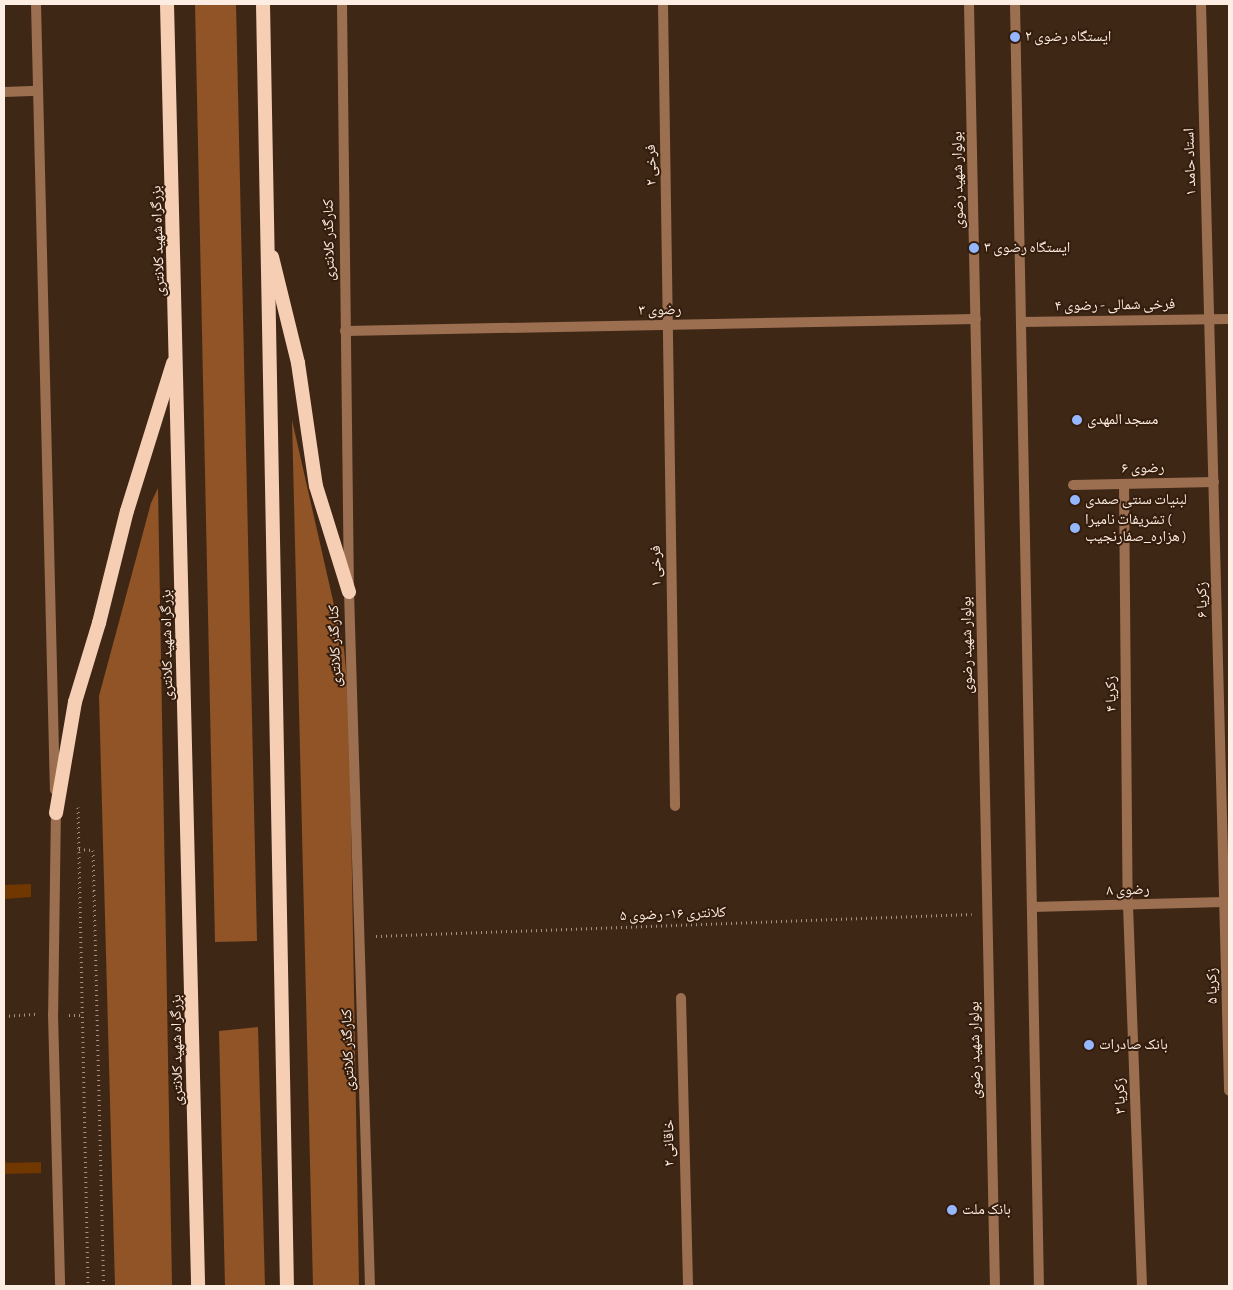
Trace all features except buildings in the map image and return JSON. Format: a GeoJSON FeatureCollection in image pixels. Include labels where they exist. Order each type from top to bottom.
{"type":"FeatureCollection","features":[{"type":"Feature","properties":{"kind":"highway","name":"بزرگراه شهید کلانتری"},"geometry":{"type":"LineString","coordinates":[[167,4],[177,351],[198,1286]]}},
{"type":"Feature","properties":{"kind":"highway"},"geometry":{"type":"LineString","coordinates":[[263,4],[287,1286]]}},
{"type":"Feature","properties":{"kind":"highway"},"geometry":{"type":"LineString","coordinates":[[267,235],[298,363],[316,486],[349,592]]}},
{"type":"Feature","properties":{"kind":"highway"},"geometry":{"type":"LineString","coordinates":[[56,813],[75,702],[99,623],[127,511],[177,351]]}},
{"type":"Feature","properties":{"kind":"street"},"geometry":{"type":"LineString","coordinates":[[36,4],[56,813],[53,1014],[60,1286]]}},
{"type":"Feature","properties":{"kind":"street","name":"کنارگذر کلانتری"},"geometry":{"type":"LineString","coordinates":[[342,4],[349,592],[370,1286]]}},
{"type":"Feature","properties":{"kind":"street","name":"فرخی ۲"},"geometry":{"type":"LineString","coordinates":[[663,4],[668,325]]}},
{"type":"Feature","properties":{"kind":"street","name":"بولوار شهید رضوی"},"geometry":{"type":"LineString","coordinates":[[969,4],[995,1286]]}},
{"type":"Feature","properties":{"kind":"street"},"geometry":{"type":"LineString","coordinates":[[1015,4],[1039,1286]]}},
{"type":"Feature","properties":{"kind":"street","name":"استاد حامد ۱"},"geometry":{"type":"LineString","coordinates":[[1201,4],[1210,319]]}},
{"type":"Feature","properties":{"kind":"street"},"geometry":{"type":"LineString","coordinates":[[4,92],[38,91]]}},
{"type":"Feature","properties":{"kind":"street","name":"زکریا ۶"},"geometry":{"type":"LineString","coordinates":[[1210,319],[1226,881]]}},
{"type":"Feature","properties":{"kind":"street","name":"فرخی شمالی - رضوی ۴"},"geometry":{"type":"LineString","coordinates":[[1021,322],[1229,319]]}},
{"type":"Feature","properties":{"kind":"street","name":"رضوی ۳"},"geometry":{"type":"LineString","coordinates":[[345,331],[976,320]]}},
{"type":"Feature","properties":{"kind":"street","name":"فرخی ۱"},"geometry":{"type":"LineString","coordinates":[[668,325],[675,806]]}},
{"type":"Feature","properties":{"kind":"street","name":"رضوی ۶"},"geometry":{"type":"LineString","coordinates":[[1073,485],[1214,482]]}},
{"type":"Feature","properties":{"kind":"street","name":"زکریا ۴"},"geometry":{"type":"LineString","coordinates":[[1124,484],[1128,905]]}},
{"type":"Feature","properties":{"kind":"street","name":"زکریا ۵"},"geometry":{"type":"LineString","coordinates":[[1226,881],[1224,902],[1229,1091]]}},
{"type":"Feature","properties":{"kind":"street","name":"رضوی ۸"},"geometry":{"type":"LineString","coordinates":[[1032,908],[1224,902]]}},
{"type":"Feature","properties":{"kind":"street","name":"زکریا ۳"},"geometry":{"type":"LineString","coordinates":[[1128,905],[1142,1286]]}},
{"type":"Feature","properties":{"kind":"street","name":"خاقانی ۲"},"geometry":{"type":"LineString","coordinates":[[681,998],[688,1286]]}},
{"type":"Feature","properties":{"kind":"path"},"geometry":{"type":"LineString","coordinates":[[78,800],[88,1286]]}},
{"type":"Feature","properties":{"kind":"path"},"geometry":{"type":"LineString","coordinates":[[79,849],[93,850],[104,1286]]}},
{"type":"Feature","properties":{"kind":"path","name":"کلانتری ۱۶- رضوی ۵"},"geometry":{"type":"LineString","coordinates":[[360,937],[988,913]]}},
{"type":"Feature","properties":{"kind":"path"},"geometry":{"type":"LineString","coordinates":[[4,1016],[53,1014]]}},
{"type":"Feature","properties":{"kind":"shaded area"},"geometry":{"type":"Polygon","coordinates":[[[195,4],[236,4],[257,941],[215,942],[195,4]]]}},
{"type":"Feature","properties":{"kind":"shaded area"},"geometry":{"type":"Polygon","coordinates":[[[292,420],[344,649],[349,700],[359,1286],[313,1286],[292,420]]]}},
{"type":"Feature","properties":{"kind":"shaded area"},"geometry":{"type":"Polygon","coordinates":[[[158,488],[172,1286],[115,1286],[99,696],[151,503],[158,488]]]}},
{"type":"Feature","properties":{"kind":"shaded area"},"geometry":{"type":"Polygon","coordinates":[[[258,1027],[265,1286],[225,1286],[219,1031],[258,1027]]]}},
{"type":"Feature","properties":{"kind":"place","name":"ایستگاه رضوی ۲"},"geometry":{"type":"Point","coordinates":[1015,37]}},
{"type":"Feature","properties":{"kind":"place","name":"ایستگاه رضوی ۳"},"geometry":{"type":"Point","coordinates":[974,248]}},
{"type":"Feature","properties":{"kind":"place","name":"مسجد المهدی"},"geometry":{"type":"Point","coordinates":[1077,420]}},
{"type":"Feature","properties":{"kind":"place","name":"لبنیات سنتی صمدی"},"geometry":{"type":"Point","coordinates":[1075,500]}},
{"type":"Feature","properties":{"kind":"place","name":"تشریفات نامیرا ( هزاره_صفارنجیب )"},"geometry":{"type":"Point","coordinates":[1075,528]}},
{"type":"Feature","properties":{"kind":"place","name":"بانک صادرات"},"geometry":{"type":"Point","coordinates":[1089,1045]}},
{"type":"Feature","properties":{"kind":"place","name":"بانک ملت"},"geometry":{"type":"Point","coordinates":[952,1210]}}]}
